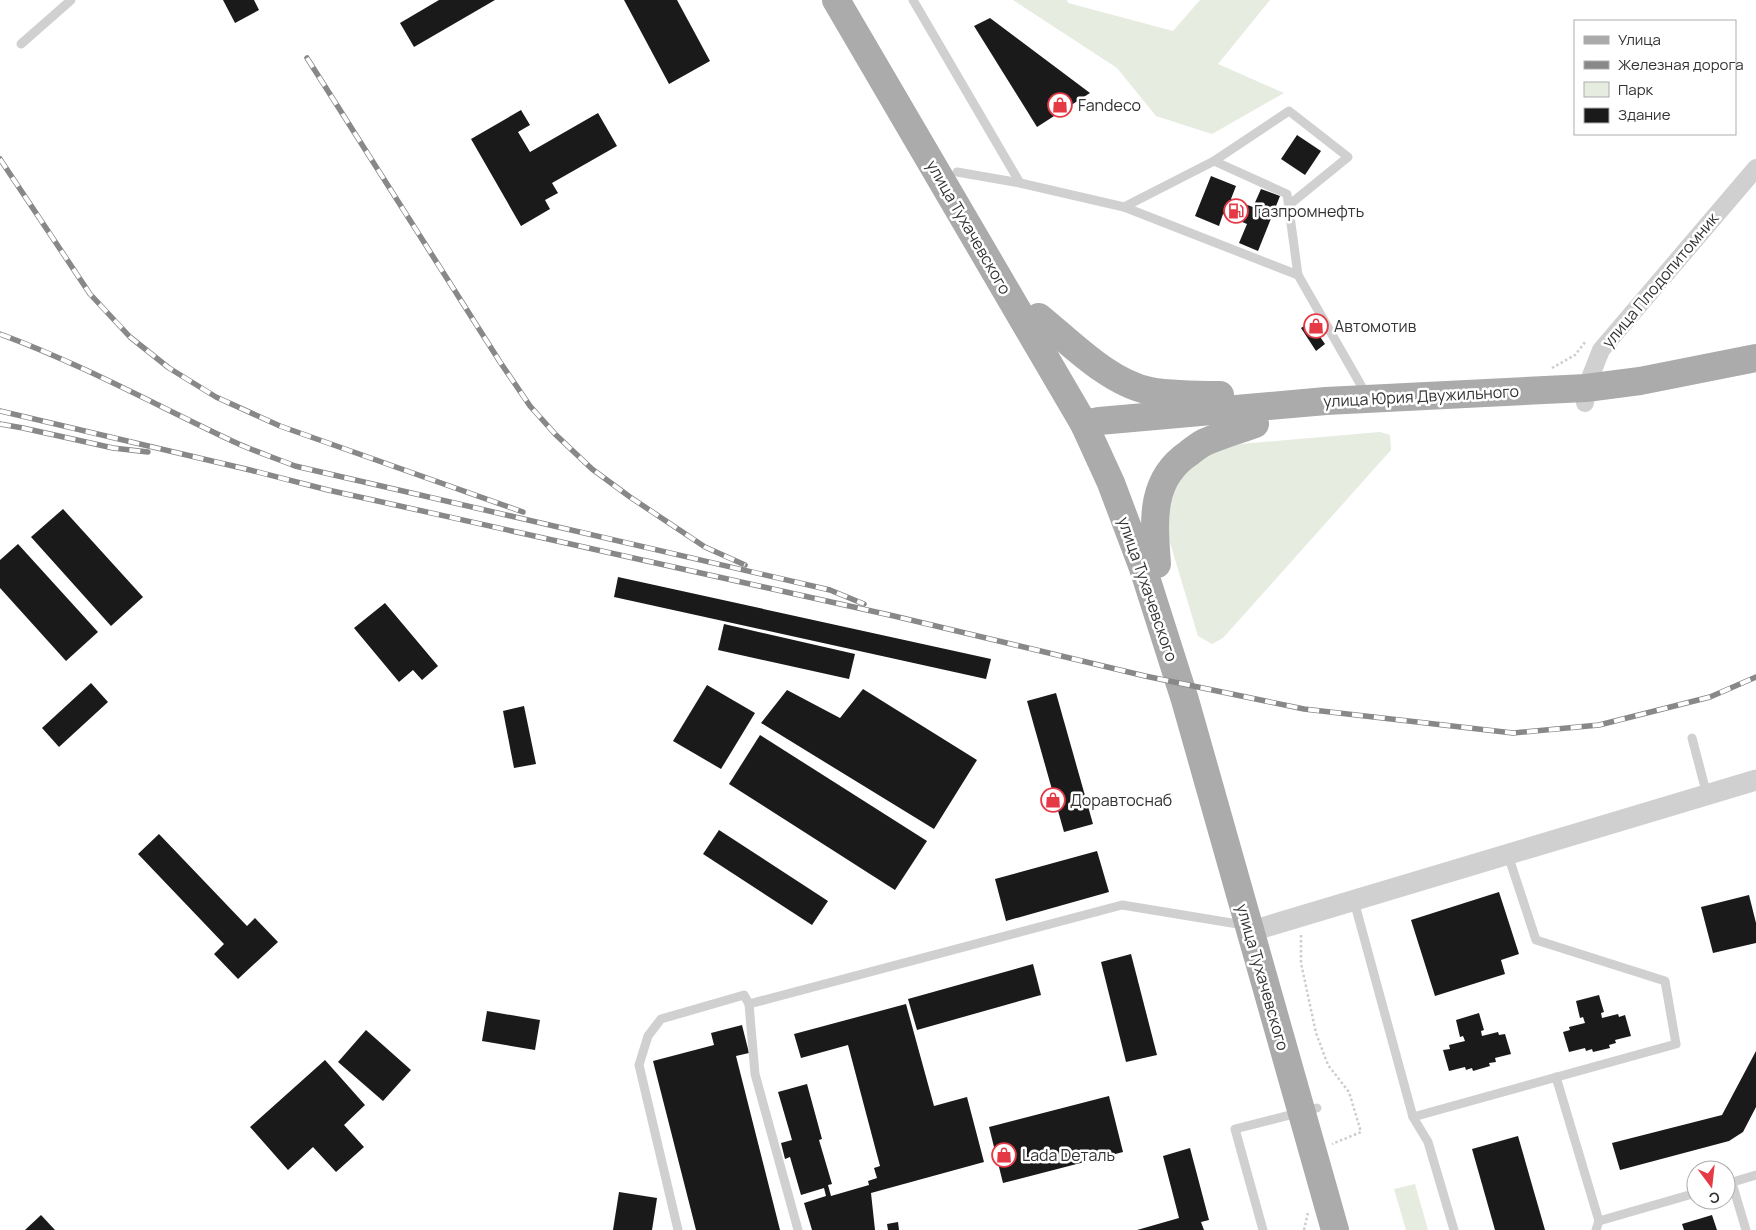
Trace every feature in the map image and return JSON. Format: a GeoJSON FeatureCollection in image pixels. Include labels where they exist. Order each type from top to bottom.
{"type":"FeatureCollection","features":[{"type":"Feature","properties":{"kind":"main road","name":"улица Тухачевского"},"geometry":{"type":"LineString","coordinates":[[836,0],[1096,431],[1111,483],[1152,594],[1257,927],[1310,1110],[1335,1230]]}},
{"type":"Feature","properties":{"kind":"main road","name":"улица Тухачевского"},"geometry":{"type":"LineString","coordinates":[[854,0],[957,172],[1039,317],[1096,431],[1157,564],[1200,704],[1257,927]]}},
{"type":"Feature","properties":{"kind":"main road"},"geometry":{"type":"LineString","coordinates":[[1039,317],[1103,369],[1123,381],[1149,391],[1186,395],[1259,394],[1326,401]]}},
{"type":"Feature","properties":{"kind":"main road","name":"улица Юрия Двужильного"},"geometry":{"type":"LineString","coordinates":[[1096,431],[1255,424],[1585,395],[1640,381],[1756,358]]}},
{"type":"Feature","properties":{"kind":"main road","name":"улица Юрия Двужильного"},"geometry":{"type":"LineString","coordinates":[[1096,431],[1326,401],[1585,395],[1643,396],[1756,374]]}},
{"type":"Feature","properties":{"kind":"main road"},"geometry":{"type":"LineString","coordinates":[[1157,564],[1154,525],[1158,491],[1170,470],[1202,443],[1255,424]]}},
{"type":"Feature","properties":{"kind":"main road","name":"улица Тухачевского"},"geometry":{"type":"LineString","coordinates":[[1310,1110],[1328,1146],[1352,1230]]}},
{"type":"Feature","properties":{"kind":"street","name":"улица Плодопитомник"},"geometry":{"type":"LineString","coordinates":[[1585,395],[1601,350],[1756,168]]}},
{"type":"Feature","properties":{"kind":"street"},"geometry":{"type":"LineString","coordinates":[[1257,927],[1301,917],[1756,780]]}},
{"type":"Feature","properties":{"kind":"lane"},"geometry":{"type":"LineString","coordinates":[[22,44],[70,0]]}},
{"type":"Feature","properties":{"kind":"lane"},"geometry":{"type":"LineString","coordinates":[[913,0],[1020,183]]}},
{"type":"Feature","properties":{"kind":"lane"},"geometry":{"type":"LineString","coordinates":[[1124,207],[1214,161],[1289,111],[1348,157],[1289,205]]}},
{"type":"Feature","properties":{"kind":"lane"},"geometry":{"type":"LineString","coordinates":[[1214,161],[1287,194],[1298,275],[1369,399]]}},
{"type":"Feature","properties":{"kind":"lane"},"geometry":{"type":"LineString","coordinates":[[957,172],[1020,183],[1124,207],[1298,275]]}},
{"type":"Feature","properties":{"kind":"lane"},"geometry":{"type":"LineString","coordinates":[[1692,738],[1707,795]]}},
{"type":"Feature","properties":{"kind":"lane"},"geometry":{"type":"LineString","coordinates":[[1413,1117],[1676,1044],[1665,981],[1536,940],[1508,855]]}},
{"type":"Feature","properties":{"kind":"lane"},"geometry":{"type":"LineString","coordinates":[[1354,901],[1413,1117],[1428,1142],[1454,1230]]}},
{"type":"Feature","properties":{"kind":"lane"},"geometry":{"type":"LineString","coordinates":[[749,1004],[1122,905],[1257,927]]}},
{"type":"Feature","properties":{"kind":"lane"},"geometry":{"type":"LineString","coordinates":[[678,1230],[640,1064],[648,1036],[662,1019],[744,995],[749,1004],[755,1074],[798,1230]]}},
{"type":"Feature","properties":{"kind":"lane"},"geometry":{"type":"LineString","coordinates":[[1556,1077],[1599,1221],[1596,1230]]}},
{"type":"Feature","properties":{"kind":"lane"},"geometry":{"type":"LineString","coordinates":[[1263,1230],[1235,1129],[1310,1110]]}},
{"type":"Feature","properties":{"kind":"lane"},"geometry":{"type":"LineString","coordinates":[[1736,1182],[1756,1176]]}},
{"type":"Feature","properties":{"kind":"lane"},"geometry":{"type":"LineString","coordinates":[[1599,1221],[1686,1196]]}},
{"type":"Feature","properties":{"kind":"lane"},"geometry":{"type":"LineString","coordinates":[[1736,1203],[1746,1230]]}},
{"type":"Feature","properties":{"kind":"path"},"geometry":{"type":"LineString","coordinates":[[1546,372],[1574,355],[1588,340]]}},
{"type":"Feature","properties":{"kind":"path"},"geometry":{"type":"LineString","coordinates":[[1301,917],[1301,963],[1316,1033],[1328,1065],[1349,1092],[1362,1132],[1328,1146]]}},
{"type":"Feature","properties":{"kind":"green space"},"geometry":{"type":"Polygon","coordinates":[[[1013,0],[1067,0],[1068,3],[1173,31],[1200,0],[1270,0],[1218,64],[1284,93],[1212,134],[1156,116],[1117,68],[1013,0]]]}},
{"type":"Feature","properties":{"kind":"green space"},"geometry":{"type":"Polygon","coordinates":[[[1380,432],[1390,435],[1391,450],[1223,638],[1212,644],[1198,636],[1162,516],[1183,475],[1205,455],[1240,444],[1380,432]]]}},
{"type":"Feature","properties":{"kind":"green space"},"geometry":{"type":"Polygon","coordinates":[[[1415,1184],[1428,1230],[1406,1230],[1394,1189],[1415,1184]]]}},
{"type":"Feature","properties":{"kind":"building"},"geometry":{"type":"Polygon","coordinates":[[[223,0],[254,0],[259,10],[235,23],[223,0]]]}},
{"type":"Feature","properties":{"kind":"building"},"geometry":{"type":"Polygon","coordinates":[[[439,0],[495,0],[414,47],[400,23],[439,0]]]}},
{"type":"Feature","properties":{"kind":"building"},"geometry":{"type":"Polygon","coordinates":[[[624,0],[677,0],[710,61],[669,84],[624,0]]]}},
{"type":"Feature","properties":{"kind":"building"},"geometry":{"type":"Polygon","coordinates":[[[990,18],[1090,93],[1037,127],[974,26],[990,18]]]}},
{"type":"Feature","properties":{"kind":"building"},"geometry":{"type":"Polygon","coordinates":[[[521,110],[530,125],[518,132],[530,152],[598,113],[617,146],[552,183],[558,193],[545,200],[550,209],[521,226],[471,139],[521,110]]]}},
{"type":"Feature","properties":{"kind":"building"},"geometry":{"type":"Polygon","coordinates":[[[1297,135],[1321,151],[1305,175],[1281,159],[1297,135]]]}},
{"type":"Feature","properties":{"kind":"building","name":"Газпромнефть"},"geometry":{"type":"Polygon","coordinates":[[[1211,176],[1236,186],[1231,199],[1253,207],[1261,189],[1280,196],[1258,251],[1239,243],[1247,224],[1223,214],[1219,226],[1195,216],[1211,176]]]}},
{"type":"Feature","properties":{"kind":"building"},"geometry":{"type":"Polygon","coordinates":[[[1310,322],[1325,344],[1316,351],[1301,328],[1310,322]]]}},
{"type":"Feature","properties":{"kind":"building"},"geometry":{"type":"Polygon","coordinates":[[[63,509],[143,597],[111,626],[31,537],[63,509]]]}},
{"type":"Feature","properties":{"kind":"building"},"geometry":{"type":"Polygon","coordinates":[[[18,544],[98,632],[66,661],[0,588],[0,560],[18,544]]]}},
{"type":"Feature","properties":{"kind":"building"},"geometry":{"type":"Polygon","coordinates":[[[618,577],[991,659],[986,679],[614,597],[618,577]]]}},
{"type":"Feature","properties":{"kind":"building"},"geometry":{"type":"Polygon","coordinates":[[[385,603],[438,666],[422,680],[413,670],[399,682],[354,628],[385,603]]]}},
{"type":"Feature","properties":{"kind":"building"},"geometry":{"type":"Polygon","coordinates":[[[724,624],[855,654],[849,679],[718,650],[724,624]]]}},
{"type":"Feature","properties":{"kind":"building"},"geometry":{"type":"Polygon","coordinates":[[[91,683],[108,702],[59,747],[42,728],[91,683]]]}},
{"type":"Feature","properties":{"kind":"building"},"geometry":{"type":"Polygon","coordinates":[[[707,685],[755,713],[721,769],[673,741],[707,685]]]}},
{"type":"Feature","properties":{"kind":"building"},"geometry":{"type":"Polygon","coordinates":[[[863,689],[977,760],[934,829],[761,723],[787,690],[840,718],[863,689]]]}},
{"type":"Feature","properties":{"kind":"building"},"geometry":{"type":"Polygon","coordinates":[[[1056,693],[1093,824],[1064,832],[1027,701],[1056,693]]]}},
{"type":"Feature","properties":{"kind":"building"},"geometry":{"type":"Polygon","coordinates":[[[524,706],[536,764],[514,768],[503,711],[524,706]]]}},
{"type":"Feature","properties":{"kind":"building"},"geometry":{"type":"Polygon","coordinates":[[[760,735],[927,841],[895,890],[729,784],[760,735]]]}},
{"type":"Feature","properties":{"kind":"building"},"geometry":{"type":"Polygon","coordinates":[[[719,830],[828,901],[812,925],[703,854],[719,830]]]}},
{"type":"Feature","properties":{"kind":"building"},"geometry":{"type":"Polygon","coordinates":[[[159,834],[247,926],[255,918],[278,942],[238,979],[214,954],[224,944],[138,854],[159,834]]]}},
{"type":"Feature","properties":{"kind":"building"},"geometry":{"type":"Polygon","coordinates":[[[1097,851],[1109,892],[1006,921],[995,879],[1097,851]]]}},
{"type":"Feature","properties":{"kind":"building"},"geometry":{"type":"Polygon","coordinates":[[[1499,892],[1519,954],[1501,960],[1505,974],[1435,996],[1411,920],[1499,892]]]}},
{"type":"Feature","properties":{"kind":"building"},"geometry":{"type":"Polygon","coordinates":[[[1749,895],[1756,923],[1756,943],[1713,953],[1701,907],[1749,895]]]}},
{"type":"Feature","properties":{"kind":"building"},"geometry":{"type":"Polygon","coordinates":[[[1131,954],[1157,1055],[1126,1062],[1101,962],[1131,954]]]}},
{"type":"Feature","properties":{"kind":"building"},"geometry":{"type":"Polygon","coordinates":[[[1033,964],[1041,995],[917,1030],[908,999],[1033,964]]]}},
{"type":"Feature","properties":{"kind":"building"},"geometry":{"type":"Polygon","coordinates":[[[1599,995],[1604,1012],[1601,1013],[1602,1018],[1618,1014],[1619,1017],[1625,1015],[1631,1036],[1615,1040],[1616,1043],[1609,1045],[1610,1048],[1593,1052],[1592,1049],[1586,1051],[1585,1048],[1569,1052],[1563,1032],[1570,1030],[1569,1027],[1585,1023],[1583,1017],[1580,1018],[1576,1001],[1599,995]]]}},
{"type":"Feature","properties":{"kind":"building"},"geometry":{"type":"Polygon","coordinates":[[[906,1004],[934,1106],[967,1097],[984,1162],[871,1193],[875,1230],[812,1230],[804,1203],[826,1196],[824,1188],[801,1195],[790,1157],[785,1159],[781,1143],[792,1140],[778,1092],[807,1084],[822,1139],[819,1140],[832,1184],[828,1185],[831,1196],[869,1185],[868,1181],[877,1178],[874,1168],[880,1166],[848,1045],[801,1058],[794,1034],[906,1004]]]}},
{"type":"Feature","properties":{"kind":"building"},"geometry":{"type":"Polygon","coordinates":[[[487,1011],[540,1020],[535,1050],[482,1041],[487,1011]]]}},
{"type":"Feature","properties":{"kind":"building"},"geometry":{"type":"Polygon","coordinates":[[[1479,1013],[1484,1030],[1481,1031],[1482,1036],[1498,1032],[1499,1035],[1505,1034],[1511,1054],[1495,1058],[1496,1062],[1489,1063],[1490,1066],[1473,1071],[1472,1068],[1466,1070],[1465,1067],[1449,1071],[1443,1050],[1450,1049],[1449,1045],[1465,1041],[1463,1036],[1460,1037],[1456,1020],[1479,1013]]]}},
{"type":"Feature","properties":{"kind":"building"},"geometry":{"type":"Polygon","coordinates":[[[742,1025],[749,1053],[736,1056],[780,1230],[696,1230],[653,1061],[714,1045],[711,1033],[742,1025]]]}},
{"type":"Feature","properties":{"kind":"building"},"geometry":{"type":"Polygon","coordinates":[[[366,1030],[411,1070],[383,1101],[338,1062],[366,1030]]]}},
{"type":"Feature","properties":{"kind":"building"},"geometry":{"type":"Polygon","coordinates":[[[1756,1051],[1756,1107],[1743,1132],[1729,1141],[1620,1170],[1612,1143],[1722,1115],[1756,1051]]]}},
{"type":"Feature","properties":{"kind":"building"},"geometry":{"type":"Polygon","coordinates":[[[325,1060],[365,1105],[344,1125],[364,1147],[336,1172],[313,1147],[288,1170],[250,1127],[325,1060]]]}},
{"type":"Feature","properties":{"kind":"building"},"geometry":{"type":"Polygon","coordinates":[[[1109,1096],[1123,1152],[1003,1183],[989,1127],[1109,1096]]]}},
{"type":"Feature","properties":{"kind":"building"},"geometry":{"type":"Polygon","coordinates":[[[1518,1136],[1545,1230],[1495,1230],[1472,1149],[1518,1136]]]}},
{"type":"Feature","properties":{"kind":"building"},"geometry":{"type":"Polygon","coordinates":[[[1190,1148],[1209,1220],[1201,1222],[1204,1230],[1137,1230],[1179,1218],[1163,1156],[1190,1148]]]}},
{"type":"Feature","properties":{"kind":"building"},"geometry":{"type":"Polygon","coordinates":[[[619,1192],[657,1198],[652,1230],[613,1230],[619,1192]]]}},
{"type":"Feature","properties":{"kind":"building"},"geometry":{"type":"Polygon","coordinates":[[[41,1215],[55,1230],[25,1230],[41,1215]]]}},
{"type":"Feature","properties":{"kind":"building"},"geometry":{"type":"Polygon","coordinates":[[[1712,1215],[1717,1230],[1684,1230],[1682,1224],[1712,1215]]]}},
{"type":"Feature","properties":{"kind":"building"},"geometry":{"type":"Polygon","coordinates":[[[898,1222],[899,1230],[888,1230],[887,1224],[898,1222]]]}},
{"type":"Feature","properties":{"kind":"railway"},"geometry":{"type":"LineString","coordinates":[[307,58],[500,362],[530,406],[556,435],[592,469],[705,547],[745,565]]}},
{"type":"Feature","properties":{"kind":"railway"},"geometry":{"type":"LineString","coordinates":[[0,159],[90,294],[130,337],[169,368],[216,397],[280,426],[523,512]]}},
{"type":"Feature","properties":{"kind":"railway"},"geometry":{"type":"LineString","coordinates":[[0,334],[87,370],[236,443],[295,466],[830,590],[864,604]]}},
{"type":"Feature","properties":{"kind":"railway"},"geometry":{"type":"LineString","coordinates":[[0,411],[328,490],[894,616],[1145,676],[1304,709],[1513,733],[1599,725],[1710,697],[1756,677]]}},
{"type":"Feature","properties":{"kind":"railway"},"geometry":{"type":"LineString","coordinates":[[0,424],[113,448],[148,452]]}},
{"type":"Feature","properties":{"kind":"place","name":"Fandeco"},"geometry":{"type":"Point","coordinates":[1060,105]}},
{"type":"Feature","properties":{"kind":"place","name":"Газпромнефть"},"geometry":{"type":"Point","coordinates":[1236,211]}},
{"type":"Feature","properties":{"kind":"place","name":"Автомотив"},"geometry":{"type":"Point","coordinates":[1316,326]}},
{"type":"Feature","properties":{"kind":"place","name":"Доравтоснаб"},"geometry":{"type":"Point","coordinates":[1053,800]}},
{"type":"Feature","properties":{"kind":"place","name":"Lada Dеталь"},"geometry":{"type":"Point","coordinates":[1004,1155]}}]}
